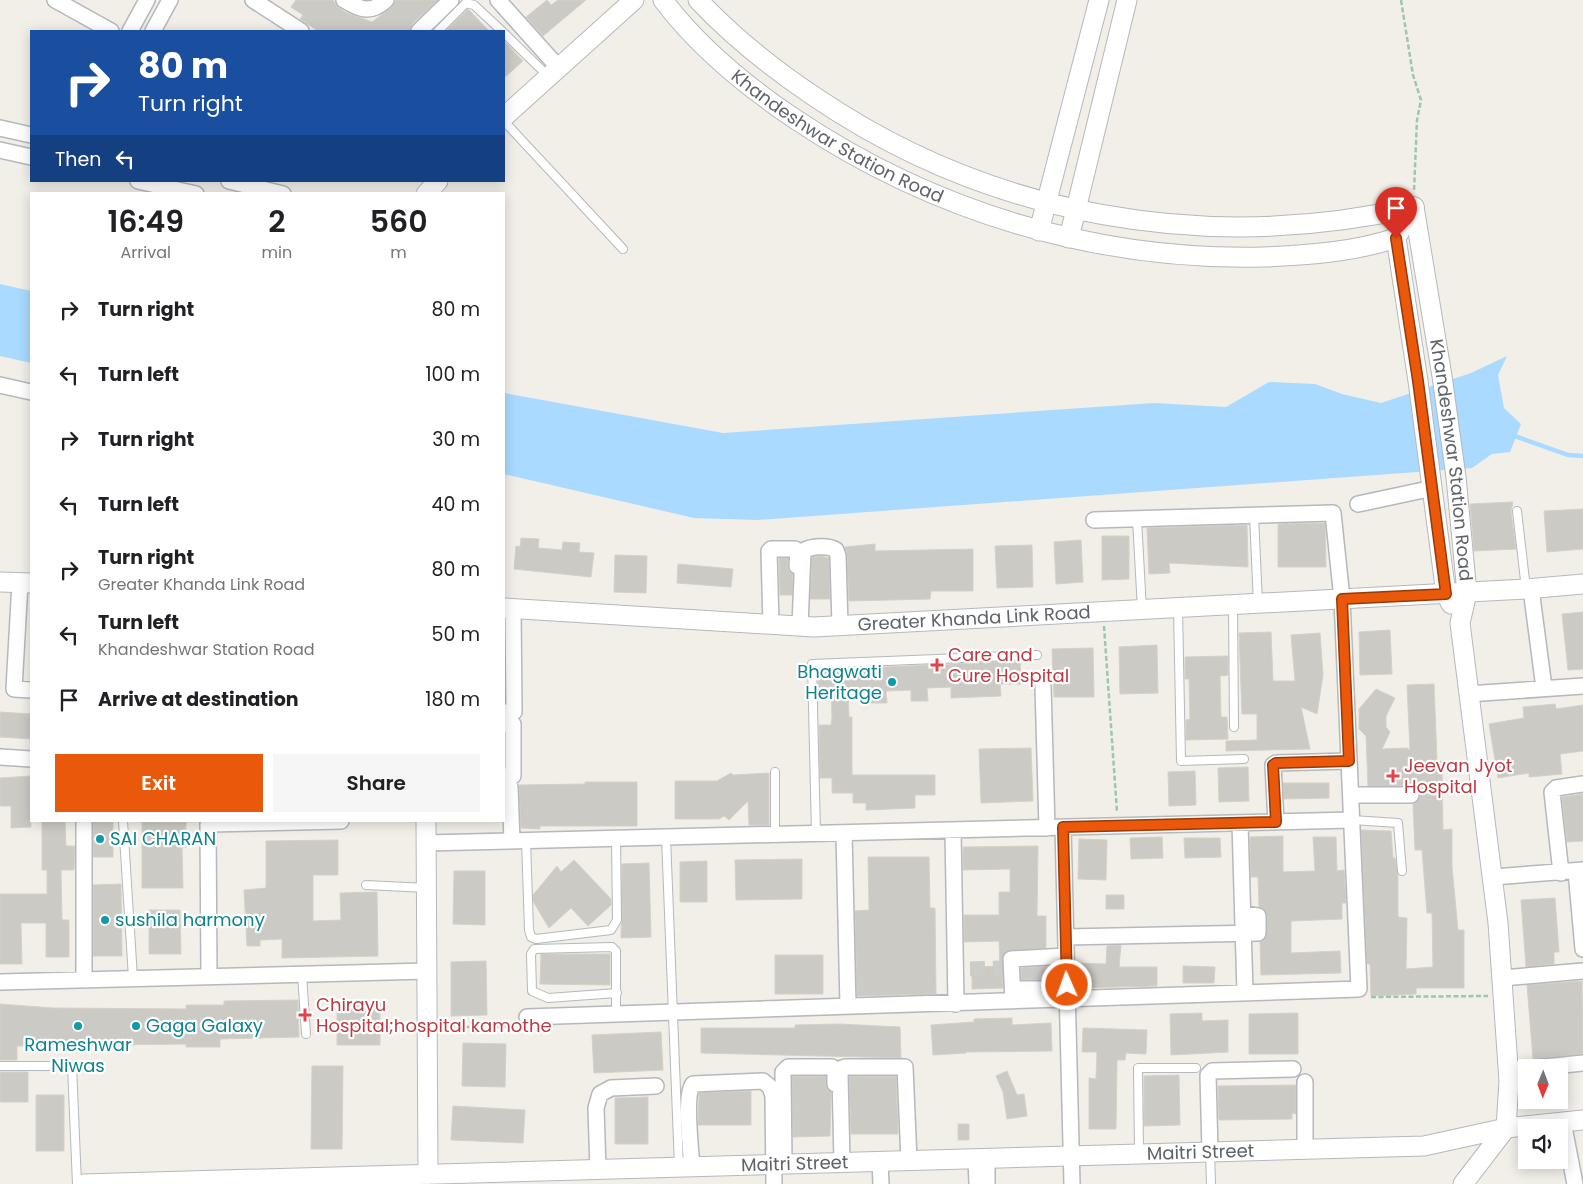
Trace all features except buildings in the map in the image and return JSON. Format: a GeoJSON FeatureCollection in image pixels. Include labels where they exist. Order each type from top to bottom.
{"type":"FeatureCollection","features":[{"type":"Feature","properties":{"kind":"street"},"geometry":{"type":"LineString","coordinates":[[55,0],[109,30]]}},
{"type":"Feature","properties":{"kind":"street"},"geometry":{"type":"LineString","coordinates":[[131,30],[147,0]]}},
{"type":"Feature","properties":{"kind":"street"},"geometry":{"type":"LineString","coordinates":[[154,30],[170,0]]}},
{"type":"Feature","properties":{"kind":"street"},"geometry":{"type":"LineString","coordinates":[[252,0],[271,5],[301,30]]}},
{"type":"Feature","properties":{"kind":"street"},"geometry":{"type":"LineString","coordinates":[[344,0],[359,9],[368,11],[378,7],[386,0]]}},
{"type":"Feature","properties":{"kind":"street"},"geometry":{"type":"LineString","coordinates":[[420,30],[451,0]]}},
{"type":"Feature","properties":{"kind":"street"},"geometry":{"type":"LineString","coordinates":[[498,0],[553,71]]}},
{"type":"Feature","properties":{"kind":"street"},"geometry":{"type":"LineString","coordinates":[[505,116],[634,0]]}},
{"type":"Feature","properties":{"kind":"street","name":"Khandeshwar Station Road"},"geometry":{"type":"LineString","coordinates":[[663,0],[685,29],[729,69],[775,105],[824,138],[875,167],[928,192],[983,214],[1069,238],[1155,252],[1242,257],[1329,252],[1372,246],[1396,238],[1418,381],[1446,594],[1460,623]]}},
{"type":"Feature","properties":{"kind":"street","name":"Khandeshwar Station Road"},"geometry":{"type":"LineString","coordinates":[[698,0],[748,47],[792,82],[839,114],[888,142],[940,166],[992,186],[1047,203],[1158,224],[1242,228],[1326,224],[1367,218],[1414,207],[1442,376],[1456,477],[1467,592],[1460,623]]}},
{"type":"Feature","properties":{"kind":"street"},"geometry":{"type":"LineString","coordinates":[[1039,231],[1099,0]]}},
{"type":"Feature","properties":{"kind":"street"},"geometry":{"type":"LineString","coordinates":[[1069,238],[1127,0]]}},
{"type":"Feature","properties":{"kind":"street"},"geometry":{"type":"LineString","coordinates":[[0,128],[30,135]]}},
{"type":"Feature","properties":{"kind":"street"},"geometry":{"type":"LineString","coordinates":[[0,150],[30,157]]}},
{"type":"Feature","properties":{"kind":"street"},"geometry":{"type":"LineString","coordinates":[[142,182],[187,192]]}},
{"type":"Feature","properties":{"kind":"street"},"geometry":{"type":"LineString","coordinates":[[233,182],[275,192]]}},
{"type":"Feature","properties":{"kind":"street"},"geometry":{"type":"LineString","coordinates":[[428,192],[437,182]]}},
{"type":"Feature","properties":{"kind":"street"},"geometry":{"type":"LineString","coordinates":[[1396,238],[1414,207]]}},
{"type":"Feature","properties":{"kind":"street"},"geometry":{"type":"LineString","coordinates":[[0,385],[30,392]]}},
{"type":"Feature","properties":{"kind":"street"},"geometry":{"type":"LineString","coordinates":[[1358,504],[1432,486]]}},
{"type":"Feature","properties":{"kind":"street"},"geometry":{"type":"LineString","coordinates":[[1011,997],[1067,999],[1359,989],[1342,599],[1333,513],[1094,520]]}},
{"type":"Feature","properties":{"kind":"street"},"geometry":{"type":"LineString","coordinates":[[798,626],[803,551],[807,548],[827,547],[836,550],[838,556],[840,626]]}},
{"type":"Feature","properties":{"kind":"street"},"geometry":{"type":"LineString","coordinates":[[771,624],[769,551],[771,549],[795,549],[798,551],[798,626]]}},
{"type":"Feature","properties":{"kind":"street"},"geometry":{"type":"LineString","coordinates":[[0,582],[26,583],[14,689],[30,690]]}},
{"type":"Feature","properties":{"kind":"street","name":"Greater Khanda Link Road"},"geometry":{"type":"LineString","coordinates":[[509,609],[798,626],[840,626],[1446,594],[1583,584]]}},
{"type":"Feature","properties":{"kind":"street"},"geometry":{"type":"LineString","coordinates":[[1528,589],[1544,688]]}},
{"type":"Feature","properties":{"kind":"street"},"geometry":{"type":"LineString","coordinates":[[505,712],[514,712],[509,609]]}},
{"type":"Feature","properties":{"kind":"street"},"geometry":{"type":"LineString","coordinates":[[1460,623],[1493,877],[1503,987],[1517,1069],[1506,1128],[1463,1184]]}},
{"type":"Feature","properties":{"kind":"street"},"geometry":{"type":"LineString","coordinates":[[1043,686],[1047,828]]}},
{"type":"Feature","properties":{"kind":"street"},"geometry":{"type":"LineString","coordinates":[[1468,694],[1583,686]]}},
{"type":"Feature","properties":{"kind":"street"},"geometry":{"type":"LineString","coordinates":[[505,724],[513,724],[513,776],[505,776]]}},
{"type":"Feature","properties":{"kind":"street"},"geometry":{"type":"LineString","coordinates":[[0,757],[30,759]]}},
{"type":"Feature","properties":{"kind":"street"},"geometry":{"type":"LineString","coordinates":[[1276,822],[1273,765],[1276,763],[1349,761]]}},
{"type":"Feature","properties":{"kind":"street"},"geometry":{"type":"LineString","coordinates":[[1583,784],[1556,788],[1552,792],[1580,894],[1583,949]]}},
{"type":"Feature","properties":{"kind":"street"},"geometry":{"type":"LineString","coordinates":[[505,787],[510,787],[519,840]]}},
{"type":"Feature","properties":{"kind":"street"},"geometry":{"type":"LineString","coordinates":[[1351,795],[1411,795]]}},
{"type":"Feature","properties":{"kind":"street"},"geometry":{"type":"LineString","coordinates":[[426,843],[1352,820]]}},
{"type":"Feature","properties":{"kind":"street"},"geometry":{"type":"LineString","coordinates":[[84,822],[84,980]]}},
{"type":"Feature","properties":{"kind":"street"},"geometry":{"type":"LineString","coordinates":[[209,976],[208,823],[274,822]]}},
{"type":"Feature","properties":{"kind":"street"},"geometry":{"type":"LineString","coordinates":[[426,822],[428,1174]]}},
{"type":"Feature","properties":{"kind":"street"},"geometry":{"type":"LineString","coordinates":[[1240,823],[1245,993]]}},
{"type":"Feature","properties":{"kind":"street"},"geometry":{"type":"LineString","coordinates":[[1063,827],[1072,1184]]}},
{"type":"Feature","properties":{"kind":"street"},"geometry":{"type":"LineString","coordinates":[[953,831],[963,970],[956,1004]]}},
{"type":"Feature","properties":{"kind":"street"},"geometry":{"type":"LineString","coordinates":[[844,832],[848,1006]]}},
{"type":"Feature","properties":{"kind":"street"},"geometry":{"type":"LineString","coordinates":[[1493,877],[1573,871]]}},
{"type":"Feature","properties":{"kind":"street"},"geometry":{"type":"LineString","coordinates":[[1066,936],[1243,934]]}},
{"type":"Feature","properties":{"kind":"street"},"geometry":{"type":"LineString","coordinates":[[1011,997],[1011,959],[1066,956]]}},
{"type":"Feature","properties":{"kind":"street"},"geometry":{"type":"LineString","coordinates":[[1005,968],[1011,997]]}},
{"type":"Feature","properties":{"kind":"street"},"geometry":{"type":"LineString","coordinates":[[0,982],[427,971]]}},
{"type":"Feature","properties":{"kind":"street"},"geometry":{"type":"LineString","coordinates":[[1503,987],[1583,971]]}},
{"type":"Feature","properties":{"kind":"street"},"geometry":{"type":"LineString","coordinates":[[527,1017],[956,1004],[1011,997],[1041,989]]}},
{"type":"Feature","properties":{"kind":"street"},"geometry":{"type":"LineString","coordinates":[[1568,1065],[1583,1063]]}},
{"type":"Feature","properties":{"kind":"street"},"geometry":{"type":"LineString","coordinates":[[774,1184],[779,1164],[783,1072],[788,1067],[828,1067],[834,1069],[840,1163]]}},
{"type":"Feature","properties":{"kind":"street"},"geometry":{"type":"LineString","coordinates":[[840,1163],[840,1075],[842,1068],[845,1067],[905,1067],[909,1161]]}},
{"type":"Feature","properties":{"kind":"street"},"geometry":{"type":"LineString","coordinates":[[1210,1152],[1208,1075],[1212,1071],[1293,1069]]}},
{"type":"Feature","properties":{"kind":"street"},"geometry":{"type":"LineString","coordinates":[[683,1173],[690,1087],[696,1082],[763,1081],[767,1083],[773,1096],[779,1164]]}},
{"type":"Feature","properties":{"kind":"street"},"geometry":{"type":"LineString","coordinates":[[1305,1082],[1306,1149]]}},
{"type":"Feature","properties":{"kind":"street"},"geometry":{"type":"LineString","coordinates":[[598,1170],[596,1108],[600,1094],[611,1088],[656,1086]]}},
{"type":"Feature","properties":{"kind":"street","name":"Maitri Street"},"geometry":{"type":"LineString","coordinates":[[1568,1122],[1583,1120]]}},
{"type":"Feature","properties":{"kind":"street","name":"Maitri Street"},"geometry":{"type":"LineString","coordinates":[[83,1184],[598,1170],[683,1173],[779,1164],[1424,1146],[1518,1127]]}},
{"type":"Feature","properties":{"kind":"street"},"geometry":{"type":"LineString","coordinates":[[1568,1148],[1575,1184]]}},
{"type":"Feature","properties":{"kind":"street"},"geometry":{"type":"LineString","coordinates":[[977,1184],[981,1158]]}},
{"type":"Feature","properties":{"kind":"street"},"geometry":{"type":"LineString","coordinates":[[981,1158],[987,1184]]}},
{"type":"Feature","properties":{"kind":"street"},"geometry":{"type":"LineString","coordinates":[[872,1184],[875,1162]]}},
{"type":"Feature","properties":{"kind":"street"},"geometry":{"type":"LineString","coordinates":[[875,1162],[881,1184]]}},
{"type":"Feature","properties":{"kind":"lane"},"geometry":{"type":"LineString","coordinates":[[439,30],[466,3],[474,4],[501,30]]}},
{"type":"Feature","properties":{"kind":"lane"},"geometry":{"type":"LineString","coordinates":[[505,34],[553,71]]}},
{"type":"Feature","properties":{"kind":"lane"},"geometry":{"type":"LineString","coordinates":[[505,122],[623,249]]}},
{"type":"Feature","properties":{"kind":"lane"},"geometry":{"type":"LineString","coordinates":[[1517,511],[1528,589]]}},
{"type":"Feature","properties":{"kind":"lane"},"geometry":{"type":"LineString","coordinates":[[1254,516],[1258,604]]}},
{"type":"Feature","properties":{"kind":"lane"},"geometry":{"type":"LineString","coordinates":[[1137,519],[1142,610]]}},
{"type":"Feature","properties":{"kind":"lane"},"geometry":{"type":"LineString","coordinates":[[1233,605],[1234,728]]}},
{"type":"Feature","properties":{"kind":"lane"},"geometry":{"type":"LineString","coordinates":[[1178,608],[1181,762],[1244,759]]}},
{"type":"Feature","properties":{"kind":"lane"},"geometry":{"type":"LineString","coordinates":[[816,833],[812,664],[1037,655]]}},
{"type":"Feature","properties":{"kind":"lane"},"geometry":{"type":"LineString","coordinates":[[775,772],[775,834]]}},
{"type":"Feature","properties":{"kind":"lane"},"geometry":{"type":"LineString","coordinates":[[1352,820],[1398,823],[1402,871]]}},
{"type":"Feature","properties":{"kind":"lane"},"geometry":{"type":"LineString","coordinates":[[123,822],[133,978]]}},
{"type":"Feature","properties":{"kind":"lane"},"geometry":{"type":"LineString","coordinates":[[666,837],[671,1012],[683,1173]]}},
{"type":"Feature","properties":{"kind":"lane"},"geometry":{"type":"LineString","coordinates":[[519,840],[529,930],[531,937],[536,940],[611,930],[616,920],[616,838]]}},
{"type":"Feature","properties":{"kind":"lane"},"geometry":{"type":"LineString","coordinates":[[366,885],[426,888]]}},
{"type":"Feature","properties":{"kind":"lane"},"geometry":{"type":"LineString","coordinates":[[616,1014],[617,993],[616,951],[612,947],[534,949],[531,954],[532,991],[538,995],[548,998],[617,993]]}},
{"type":"Feature","properties":{"kind":"lane"},"geometry":{"type":"LineString","coordinates":[[302,974],[306,1034]]}},
{"type":"Feature","properties":{"kind":"lane"},"geometry":{"type":"LineString","coordinates":[[0,1066],[72,1066],[76,1184]]}},
{"type":"Feature","properties":{"kind":"lane"},"geometry":{"type":"LineString","coordinates":[[1139,1155],[1138,1068],[1196,1068]]}},
{"type":"Feature","properties":{"kind":"lane"},"geometry":{"type":"LineString","coordinates":[[1210,1152],[1211,1184]]}},
{"type":"Feature","properties":{"kind":"path"},"geometry":{"type":"LineString","coordinates":[[1401,0],[1413,75],[1421,100],[1417,120],[1414,207]]}},
{"type":"Feature","properties":{"kind":"path"},"geometry":{"type":"LineString","coordinates":[[1103,612],[1118,826]]}},
{"type":"Feature","properties":{"kind":"path"},"geometry":{"type":"LineString","coordinates":[[1359,989],[1372,998],[1503,987]]}},
{"type":"Feature","properties":{"kind":"path"},"geometry":{"type":"LineString","coordinates":[[427,1027],[512,1027],[527,1017]]}},
{"type":"Feature","properties":{"kind":"water"},"geometry":{"type":"Polygon","coordinates":[[[0,284],[30,291],[30,363],[0,356],[0,284]]]}},
{"type":"Feature","properties":{"kind":"water"},"geometry":{"type":"Polygon","coordinates":[[[1507,356],[1498,375],[1504,408],[1521,424],[1510,452],[1492,454],[1472,468],[757,520],[694,518],[505,474],[505,393],[723,433],[1154,403],[1226,407],[1269,382],[1315,384],[1342,394],[1381,403],[1471,373],[1507,356]]]}},
{"type":"Feature","properties":{"kind":"waterway"},"geometry":{"type":"LineString","coordinates":[[1512,435],[1568,455],[1583,456]]}},
{"type":"Feature","properties":{"kind":"tunnel"},"geometry":{"type":"LineString","coordinates":[[970,969],[1005,968]]}},
{"type":"Feature","properties":{"kind":"place","name":"Care and Cure Hospital"},"geometry":{"type":"Point","coordinates":[937,665]}},
{"type":"Feature","properties":{"kind":"place","name":"Bhagwati Heritage"},"geometry":{"type":"Point","coordinates":[892,682]}},
{"type":"Feature","properties":{"kind":"place","name":"Jeevan Jyot Hospital"},"geometry":{"type":"Point","coordinates":[1393,776]}},
{"type":"Feature","properties":{"kind":"place","name":"SAI CHARAN"},"geometry":{"type":"Point","coordinates":[100,839]}},
{"type":"Feature","properties":{"kind":"place","name":"sushila harmony"},"geometry":{"type":"Point","coordinates":[105,920]}},
{"type":"Feature","properties":{"kind":"place","name":"Chirayu Hospital;hospital kamothe"},"geometry":{"type":"Point","coordinates":[305,1015]}},
{"type":"Feature","properties":{"kind":"place","name":"Rameshwar Niwas"},"geometry":{"type":"Point","coordinates":[78,1026]}},
{"type":"Feature","properties":{"kind":"place","name":"Gaga Galaxy"},"geometry":{"type":"Point","coordinates":[136,1026]}},
{"type":"Feature","properties":{"kind":"route"},"geometry":{"type":"LineString","coordinates":[[1067,985],[1063,827],[1276,822],[1273,765],[1276,763],[1349,761],[1342,599],[1446,594],[1434,493],[1396,238]]}}]}
